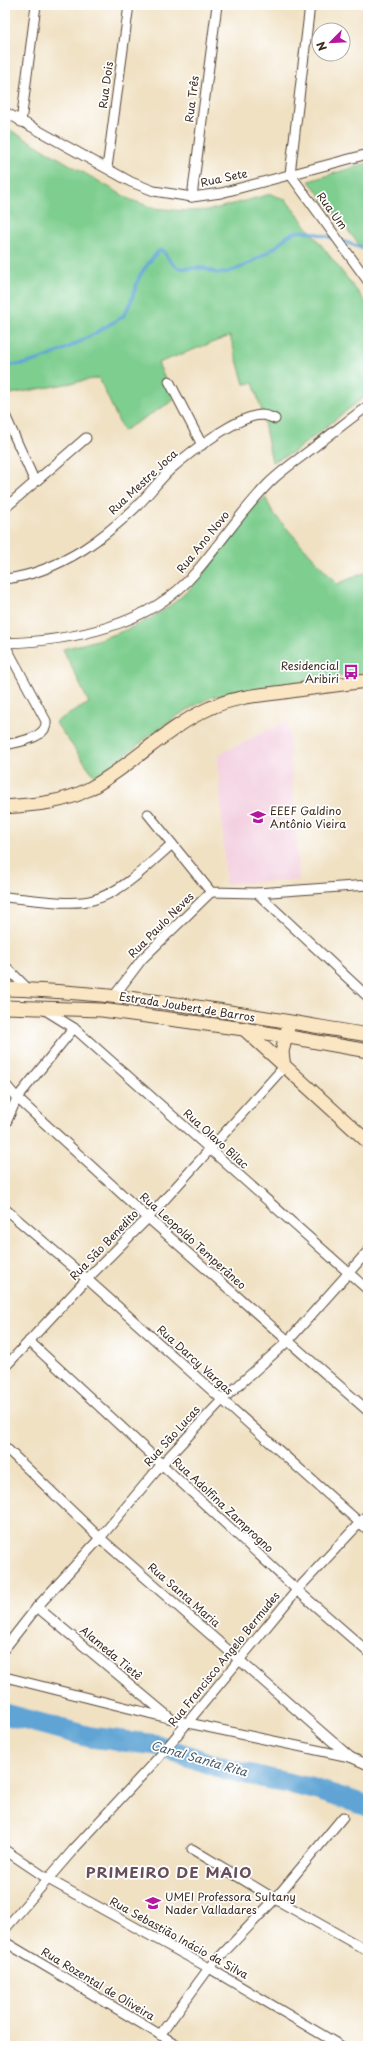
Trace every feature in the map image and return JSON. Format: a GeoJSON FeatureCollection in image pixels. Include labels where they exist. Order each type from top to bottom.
{"type":"FeatureCollection","features":[{"type":"Feature","properties":{"kind":"main road"},"geometry":{"type":"LineString","coordinates":[[5,807],[51,802],[72,797],[88,790],[116,772],[176,727],[211,707],[249,696],[368,681]]}},
{"type":"Feature","properties":{"kind":"main road","name":"Estrada Joubert de Barros"},"geometry":{"type":"LineString","coordinates":[[5,989],[71,991],[114,996],[368,1035]]}},
{"type":"Feature","properties":{"kind":"main road","name":"Estrada Joubert de Barros"},"geometry":{"type":"LineString","coordinates":[[5,1007],[45,1010],[102,1010],[285,1036],[368,1051]]}},
{"type":"Feature","properties":{"kind":"main road"},"geometry":{"type":"LineString","coordinates":[[284,1067],[282,1052],[289,1022]]}},
{"type":"Feature","properties":{"kind":"main road"},"geometry":{"type":"LineString","coordinates":[[244,1030],[368,1142]]}},
{"type":"Feature","properties":{"kind":"street"},"geometry":{"type":"LineString","coordinates":[[21,122],[36,5]]}},
{"type":"Feature","properties":{"kind":"street","name":"Rua Dois"},"geometry":{"type":"LineString","coordinates":[[106,168],[129,5]]}},
{"type":"Feature","properties":{"kind":"street","name":"Rua Três"},"geometry":{"type":"LineString","coordinates":[[192,197],[216,5]]}},
{"type":"Feature","properties":{"kind":"street"},"geometry":{"type":"LineString","coordinates":[[290,174],[310,5]]}},
{"type":"Feature","properties":{"kind":"street","name":"Rua Sete"},"geometry":{"type":"LineString","coordinates":[[5,112],[131,182],[154,191],[192,197],[221,193],[290,174],[305,172],[368,154]]}},
{"type":"Feature","properties":{"kind":"street","name":"Rua Um"},"geometry":{"type":"LineString","coordinates":[[290,174],[368,281]]}},
{"type":"Feature","properties":{"kind":"street"},"geometry":{"type":"LineString","coordinates":[[169,381],[202,445]]}},
{"type":"Feature","properties":{"kind":"street","name":"Rua Ano Novo"},"geometry":{"type":"LineString","coordinates":[[5,644],[61,639],[84,634],[126,620],[162,602],[173,594],[195,573],[242,514],[271,481],[368,406]]}},
{"type":"Feature","properties":{"kind":"street"},"geometry":{"type":"LineString","coordinates":[[5,415],[35,482]]}},
{"type":"Feature","properties":{"kind":"street","name":"Rua Mestre Joca"},"geometry":{"type":"LineString","coordinates":[[5,579],[22,577],[42,570],[85,549],[134,509],[170,470],[202,445],[245,418],[264,415],[275,419]]}},
{"type":"Feature","properties":{"kind":"street"},"geometry":{"type":"LineString","coordinates":[[5,508],[86,438]]}},
{"type":"Feature","properties":{"kind":"street"},"geometry":{"type":"LineString","coordinates":[[5,644],[46,721],[44,732],[5,745]]}},
{"type":"Feature","properties":{"kind":"street"},"geometry":{"type":"LineString","coordinates":[[148,814],[211,892],[257,894],[368,885]]}},
{"type":"Feature","properties":{"kind":"street"},"geometry":{"type":"LineString","coordinates":[[5,897],[73,902],[92,900],[123,886],[172,844]]}},
{"type":"Feature","properties":{"kind":"street","name":"Rua Paulo Neves"},"geometry":{"type":"LineString","coordinates":[[114,996],[142,959],[211,892]]}},
{"type":"Feature","properties":{"kind":"street"},"geometry":{"type":"LineString","coordinates":[[257,894],[368,998]]}},
{"type":"Feature","properties":{"kind":"street"},"geometry":{"type":"LineString","coordinates":[[5,966],[28,990]]}},
{"type":"Feature","properties":{"kind":"street","name":"Rua Olavo Bilac"},"geometry":{"type":"LineString","coordinates":[[45,1010],[74,1028],[368,1290]]}},
{"type":"Feature","properties":{"kind":"street"},"geometry":{"type":"LineString","coordinates":[[5,1125],[17,1098],[74,1028]]}},
{"type":"Feature","properties":{"kind":"street","name":"Rua São Benedito"},"geometry":{"type":"LineString","coordinates":[[5,1367],[87,1279],[148,1218],[284,1067]]}},
{"type":"Feature","properties":{"kind":"street","name":"Rua Leopoldo Temperâneo"},"geometry":{"type":"LineString","coordinates":[[5,1084],[17,1098],[148,1218],[368,1411]]}},
{"type":"Feature","properties":{"kind":"street","name":"Rua Darcy Vargas"},"geometry":{"type":"LineString","coordinates":[[5,1209],[87,1279],[368,1530]]}},
{"type":"Feature","properties":{"kind":"street","name":"Rua São Lucas"},"geometry":{"type":"LineString","coordinates":[[5,1648],[37,1607],[100,1538],[162,1464],[222,1400],[288,1341],[368,1251]]}},
{"type":"Feature","properties":{"kind":"street","name":"Rua Adolfina Zamprogno"},"geometry":{"type":"LineString","coordinates":[[29,1341],[297,1590],[368,1652]]}},
{"type":"Feature","properties":{"kind":"street","name":"Rua Santa Maria"},"geometry":{"type":"LineString","coordinates":[[5,1447],[100,1538],[350,1758]]}},
{"type":"Feature","properties":{"kind":"street","name":"Rua Francisco Angelo Bermudes"},"geometry":{"type":"LineString","coordinates":[[5,1929],[48,1879],[159,1757],[297,1590],[368,1514]]}},
{"type":"Feature","properties":{"kind":"street","name":"Alameda Tietê"},"geometry":{"type":"LineString","coordinates":[[37,1607],[171,1718]]}},
{"type":"Feature","properties":{"kind":"street"},"geometry":{"type":"LineString","coordinates":[[5,1677],[188,1723],[350,1758],[368,1765]]}},
{"type":"Feature","properties":{"kind":"street"},"geometry":{"type":"LineString","coordinates":[[160,2036],[209,1968],[276,1899],[344,1817]]}},
{"type":"Feature","properties":{"kind":"street"},"geometry":{"type":"LineString","coordinates":[[192,1849],[368,1951]]}},
{"type":"Feature","properties":{"kind":"street","name":"Rua Sebastião Inácio da Silva"},"geometry":{"type":"LineString","coordinates":[[5,1850],[48,1879],[209,1968],[341,2046]]}},
{"type":"Feature","properties":{"kind":"street","name":"Rua Rozental de Oliveira"},"geometry":{"type":"LineString","coordinates":[[5,1942],[179,2046]]}},
{"type":"Feature","properties":{"kind":"shaded area","name":"EEEF Galdino Antônio Vieira"},"geometry":{"type":"Polygon","coordinates":[[[288,720],[299,880],[226,884],[218,755],[288,720]]]}},
{"type":"Feature","properties":{"kind":"green space"},"geometry":{"type":"Polygon","coordinates":[[[5,127],[131,200],[154,208],[184,211],[210,210],[271,194],[286,200],[368,305],[368,394],[294,452],[272,462],[261,408],[253,383],[244,384],[230,336],[158,363],[174,400],[123,431],[99,378],[5,395],[5,127]]]}},
{"type":"Feature","properties":{"kind":"green space"},"geometry":{"type":"Polygon","coordinates":[[[368,163],[368,256],[309,181],[368,163]]]}},
{"type":"Feature","properties":{"kind":"green space"},"geometry":{"type":"Polygon","coordinates":[[[265,497],[273,513],[337,584],[364,573],[368,576],[368,671],[212,697],[166,724],[96,778],[55,722],[89,703],[63,649],[124,631],[160,613],[176,601],[192,587],[248,514],[265,497]]]}},
{"type":"Feature","properties":{"kind":"waterway"},"geometry":{"type":"LineString","coordinates":[[5,364],[16,365],[29,363],[58,352],[85,339],[123,316],[130,304],[139,277],[159,251],[163,250],[172,263],[180,268],[204,268],[216,273],[224,273],[232,271],[255,260],[269,252],[289,235],[296,232],[311,233],[336,239]]}},
{"type":"Feature","properties":{"kind":"waterway"},"geometry":{"type":"LineString","coordinates":[[342,241],[368,250]]}},
{"type":"Feature","properties":{"kind":"waterway","name":"Canal Santa Rita"},"geometry":{"type":"LineString","coordinates":[[5,1714],[90,1737],[157,1745],[225,1769],[314,1789],[368,1806]]}},
{"type":"Feature","properties":{"kind":"place","name":"Residencial Aribiri"},"geometry":{"type":"Point","coordinates":[351,672]}},
{"type":"Feature","properties":{"kind":"place","name":"EEEF Galdino Antônio Vieira"},"geometry":{"type":"Point","coordinates":[258,817]}},
{"type":"Feature","properties":{"kind":"place","name":"UMEI Professora Sultany Nader Valladares"},"geometry":{"type":"Point","coordinates":[153,1903]}},
{"type":"Feature","properties":{"kind":"district","name":"PRIMEIRO DE MAIO"},"geometry":{"type":"Point","coordinates":[169,1873]}}]}
